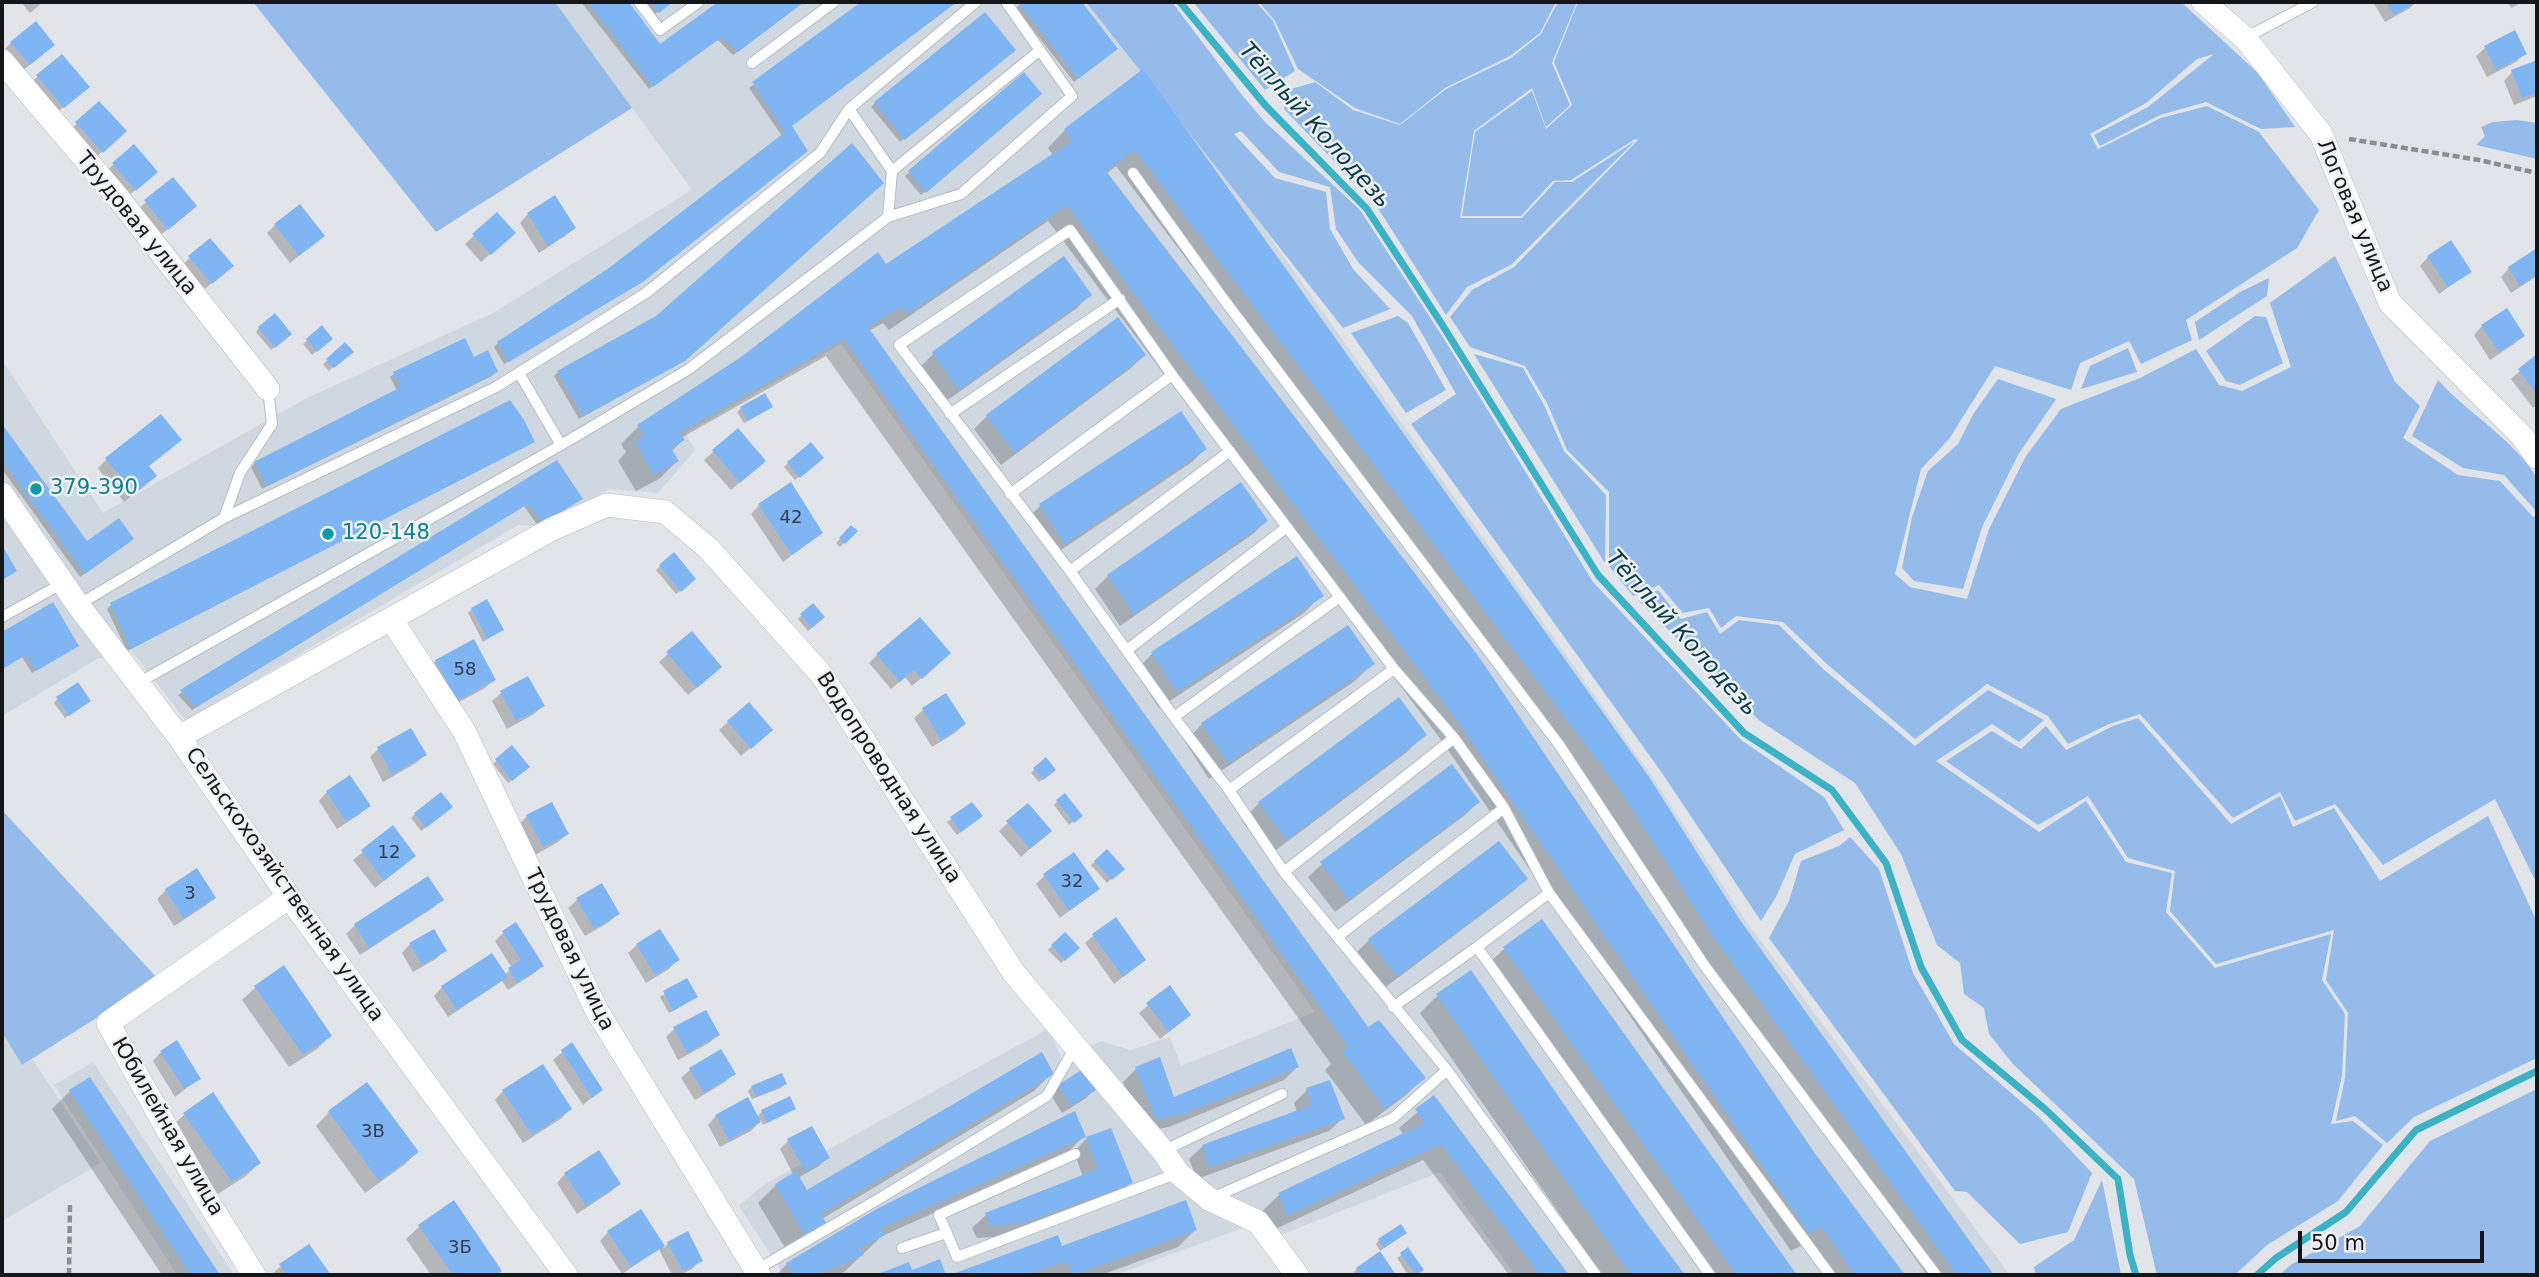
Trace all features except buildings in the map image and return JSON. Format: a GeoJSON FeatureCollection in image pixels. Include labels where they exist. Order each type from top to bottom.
{"type":"FeatureCollection","features":[{"type":"Feature","properties":{"kind":"street","name":"Логовая улица"},"geometry":{"type":"LineString","coordinates":[[2203,2],[2245,38],[2321,134],[2390,303],[2522,436],[2537,457]]}},
{"type":"Feature","properties":{"kind":"street","name":"Трудовая улица"},"geometry":{"type":"LineString","coordinates":[[2,61],[119,199],[268,389]]}},
{"type":"Feature","properties":{"kind":"street","name":"Сельскохозяйственная улица"},"geometry":{"type":"LineString","coordinates":[[5,505],[78,606],[179,737],[289,897],[566,1275]]}},
{"type":"Feature","properties":{"kind":"street","name":"Водопроводная улица"},"geometry":{"type":"LineString","coordinates":[[179,737],[552,529],[607,505],[665,512],[708,548],[821,674],[1014,973],[1163,1151],[1178,1173],[1209,1199],[1258,1222],[1297,1275]]}},
{"type":"Feature","properties":{"kind":"street","name":"Трудовая улица"},"geometry":{"type":"LineString","coordinates":[[391,619],[464,731],[597,1011],[757,1273]]}},
{"type":"Feature","properties":{"kind":"street","name":"Юбилейная улица"},"geometry":{"type":"LineString","coordinates":[[254,1275],[204,1195],[108,1023],[289,897]]}},
{"type":"Feature","properties":{"kind":"lane"},"geometry":{"type":"LineString","coordinates":[[639,2],[660,30],[699,2]]}},
{"type":"Feature","properties":{"kind":"lane"},"geometry":{"type":"LineString","coordinates":[[752,63],[834,2]]}},
{"type":"Feature","properties":{"kind":"lane"},"geometry":{"type":"LineString","coordinates":[[78,606],[224,518],[496,387],[646,293],[820,153],[849,109],[976,2]]}},
{"type":"Feature","properties":{"kind":"lane"},"geometry":{"type":"LineString","coordinates":[[138,683],[561,445],[689,369],[888,217],[961,194],[1072,96],[1006,2]]}},
{"type":"Feature","properties":{"kind":"lane"},"geometry":{"type":"LineString","coordinates":[[2245,38],[2313,2]]}},
{"type":"Feature","properties":{"kind":"lane"},"geometry":{"type":"LineString","coordinates":[[892,171],[1039,51]]}},
{"type":"Feature","properties":{"kind":"lane"},"geometry":{"type":"LineString","coordinates":[[849,109],[892,171],[888,217]]}},
{"type":"Feature","properties":{"kind":"lane"},"geometry":{"type":"LineString","coordinates":[[1133,173],[1219,293],[1560,746],[1704,965],[1936,1275]]}},
{"type":"Feature","properties":{"kind":"lane"},"geometry":{"type":"LineString","coordinates":[[1596,1275],[1447,1070],[1284,872],[1229,790],[1070,571],[899,345],[1070,230],[1172,375],[1394,669],[1454,738],[1504,808],[1549,893],[1830,1275]]}},
{"type":"Feature","properties":{"kind":"lane"},"geometry":{"type":"LineString","coordinates":[[950,414],[1120,299]]}},
{"type":"Feature","properties":{"kind":"lane"},"geometry":{"type":"LineString","coordinates":[[519,373],[561,445]]}},
{"type":"Feature","properties":{"kind":"lane"},"geometry":{"type":"LineString","coordinates":[[1010,494],[1172,375]]}},
{"type":"Feature","properties":{"kind":"lane"},"geometry":{"type":"LineString","coordinates":[[224,518],[240,473],[272,424],[268,389]]}},
{"type":"Feature","properties":{"kind":"lane"},"geometry":{"type":"LineString","coordinates":[[1070,571],[1230,452]]}},
{"type":"Feature","properties":{"kind":"lane"},"geometry":{"type":"LineString","coordinates":[[1126,650],[1287,527]]}},
{"type":"Feature","properties":{"kind":"lane"},"geometry":{"type":"LineString","coordinates":[[2,617],[63,583]]}},
{"type":"Feature","properties":{"kind":"lane"},"geometry":{"type":"LineString","coordinates":[[1174,717],[1340,597]]}},
{"type":"Feature","properties":{"kind":"lane"},"geometry":{"type":"LineString","coordinates":[[1229,790],[1394,669]]}},
{"type":"Feature","properties":{"kind":"lane"},"geometry":{"type":"LineString","coordinates":[[1284,872],[1454,738]]}},
{"type":"Feature","properties":{"kind":"lane"},"geometry":{"type":"LineString","coordinates":[[1337,937],[1504,808]]}},
{"type":"Feature","properties":{"kind":"lane"},"geometry":{"type":"LineString","coordinates":[[1393,1007],[1549,893]]}},
{"type":"Feature","properties":{"kind":"lane"},"geometry":{"type":"LineString","coordinates":[[1477,947],[1710,1275]]}},
{"type":"Feature","properties":{"kind":"lane"},"geometry":{"type":"LineString","coordinates":[[757,1273],[1046,1096],[1075,1046]]}},
{"type":"Feature","properties":{"kind":"lane"},"geometry":{"type":"LineString","coordinates":[[1209,1199],[1393,1118],[1447,1070]]}},
{"type":"Feature","properties":{"kind":"lane"},"geometry":{"type":"LineString","coordinates":[[1163,1151],[1282,1094]]}},
{"type":"Feature","properties":{"kind":"lane"},"geometry":{"type":"LineString","coordinates":[[1074,1154],[939,1215],[957,1257],[1178,1173]]}},
{"type":"Feature","properties":{"kind":"lane"},"geometry":{"type":"LineString","coordinates":[[902,1248],[946,1233]]}},
{"type":"Feature","properties":{"kind":"path"},"geometry":{"type":"LineString","coordinates":[[2321,134],[2479,160],[2537,173]]}},
{"type":"Feature","properties":{"kind":"path"},"geometry":{"type":"LineString","coordinates":[[69,1275],[70,1205]]}},
{"type":"Feature","properties":{"kind":"shaded area"},"geometry":{"type":"Polygon","coordinates":[[[253,2],[555,2],[632,108],[436,232],[253,2]]]}},
{"type":"Feature","properties":{"kind":"shaded area"},"geometry":{"type":"Polygon","coordinates":[[[555,2],[1097,2],[1140,54],[1653,778],[1745,920],[2010,1275],[1515,1275],[1440,1172],[1283,1234],[1243,1228],[1115,1275],[784,1275],[739,1206],[765,1184],[1048,1029],[1064,1062],[1100,1041],[1131,1050],[1170,1037],[1181,1066],[1315,1012],[841,344],[685,433],[695,450],[658,493],[610,489],[541,526],[518,525],[186,721],[132,651],[97,659],[2,716],[2,360],[103,513],[307,398],[493,313],[692,190],[555,2]]]}},
{"type":"Feature","properties":{"kind":"shaded area"},"geometry":{"type":"Polygon","coordinates":[[[1086,2],[1172,2],[1265,122],[1360,210],[1446,342],[1593,582],[1741,740],[1824,797],[1844,830],[1795,854],[1776,897],[1761,921],[1662,773],[1411,424],[1456,394],[1412,316],[1358,262],[1336,229],[1330,187],[1279,172],[1241,131],[1234,134],[1275,178],[1326,192],[1330,229],[1353,269],[1390,309],[1343,328],[1086,2]]]}},
{"type":"Feature","properties":{"kind":"shaded area"},"geometry":{"type":"Polygon","coordinates":[[[1193,2],[1256,2],[1273,21],[1295,71],[1265,90],[1193,2]]]}},
{"type":"Feature","properties":{"kind":"shaded area"},"geometry":{"type":"Polygon","coordinates":[[[1259,2],[1556,2],[1540,33],[1510,56],[1445,88],[1400,124],[1355,108],[1298,69],[1275,21],[1259,2]]]}},
{"type":"Feature","properties":{"kind":"shaded area"},"geometry":{"type":"Polygon","coordinates":[[[1558,2],[1577,2],[1552,63],[1570,105],[1546,127],[1532,88],[1474,131],[1460,218],[1522,218],[1555,182],[1572,182],[1635,141],[1511,265],[1467,287],[1446,315],[1376,205],[1284,109],[1288,90],[1315,82],[1353,110],[1400,125],[1446,89],[1511,58],[1541,34],[1558,2]]]}},
{"type":"Feature","properties":{"kind":"shaded area"},"geometry":{"type":"Polygon","coordinates":[[[1578,2],[2181,2],[2258,73],[2295,127],[2261,129],[2206,102],[2160,115],[2100,146],[2094,135],[2148,107],[2214,54],[2197,59],[2146,103],[2090,134],[2098,149],[2161,118],[2207,106],[2259,132],[2319,210],[2297,248],[2186,320],[2192,340],[2141,364],[2129,341],[2080,363],[2071,390],[1995,366],[1949,439],[1921,469],[1895,574],[1910,587],[1967,599],[1989,529],[2026,456],[2061,409],[2140,378],[2196,349],[2219,385],[2242,391],[2291,367],[2270,303],[2335,256],[2395,382],[2420,406],[2403,438],[2458,475],[2500,481],[2533,517],[2537,516],[2537,884],[2495,799],[2383,865],[2335,804],[2295,821],[2280,792],[2233,818],[2140,714],[2109,724],[2068,744],[2048,716],[1987,684],[1915,739],[1827,664],[1783,622],[1736,616],[1721,628],[1709,608],[1683,613],[1659,585],[1633,596],[1609,566],[1609,492],[1567,450],[1548,405],[1525,366],[1470,347],[1450,317],[1472,290],[1514,267],[1638,140],[1635,139],[1571,180],[1553,181],[1521,216],[1462,216],[1475,132],[1532,91],[1546,129],[1572,105],[1554,62],[1578,2]]]}},
{"type":"Feature","properties":{"kind":"shaded area"},"geometry":{"type":"Polygon","coordinates":[[[2517,120],[2537,123],[2537,159],[2476,145],[2485,136],[2481,127],[2493,122],[2517,120]]]}},
{"type":"Feature","properties":{"kind":"shaded area"},"geometry":{"type":"Polygon","coordinates":[[[2269,278],[2267,296],[2199,340],[2195,322],[2240,292],[2269,278]]]}},
{"type":"Feature","properties":{"kind":"shaded area"},"geometry":{"type":"Polygon","coordinates":[[[1398,316],[1408,323],[1446,390],[1406,413],[1351,333],[1398,316]]]}},
{"type":"Feature","properties":{"kind":"shaded area"},"geometry":{"type":"Polygon","coordinates":[[[2255,316],[2266,317],[2283,363],[2240,385],[2226,381],[2206,351],[2255,316]]]}},
{"type":"Feature","properties":{"kind":"shaded area"},"geometry":{"type":"Polygon","coordinates":[[[2128,348],[2137,372],[2081,389],[2090,366],[2128,348]]]}},
{"type":"Feature","properties":{"kind":"shaded area"},"geometry":{"type":"Polygon","coordinates":[[[1474,354],[1523,368],[1545,407],[1564,451],[1606,495],[1605,563],[1474,354]]]}},
{"type":"Feature","properties":{"kind":"shaded area"},"geometry":{"type":"Polygon","coordinates":[[[1998,379],[2056,399],[2018,455],[1982,527],[1963,589],[1914,581],[1902,568],[1912,517],[1928,471],[1958,444],[1974,413],[1998,379]]]}},
{"type":"Feature","properties":{"kind":"shaded area"},"geometry":{"type":"Polygon","coordinates":[[[2438,380],[2504,439],[2527,464],[2537,480],[2537,509],[2535,510],[2504,475],[2463,468],[2412,436],[2438,380]]]}},
{"type":"Feature","properties":{"kind":"shaded area"},"geometry":{"type":"Polygon","coordinates":[[[1658,590],[1681,619],[1707,612],[1720,634],[1739,620],[1779,625],[1822,668],[1915,746],[1988,690],[2044,720],[2019,742],[1992,724],[1936,761],[2039,832],[2086,801],[2126,862],[2172,873],[2166,912],[2215,968],[2331,934],[2322,980],[2345,1014],[2342,1076],[2331,1124],[2353,1121],[2383,1145],[2338,1201],[2267,1245],[2235,1275],[2157,1275],[2134,1179],[2013,1064],[1989,1034],[1984,1008],[1964,994],[1960,963],[1937,945],[1901,854],[1855,783],[1760,721],[1638,600],[1658,590]]]}},
{"type":"Feature","properties":{"kind":"shaded area"},"geometry":{"type":"Polygon","coordinates":[[[2138,718],[2231,824],[2280,796],[2293,827],[2334,808],[2380,881],[2488,816],[2537,922],[2537,1058],[2414,1117],[2387,1143],[2355,1116],[2336,1121],[2345,1078],[2348,1013],[2326,980],[2334,930],[2216,964],[2170,911],[2175,871],[2128,858],[2088,796],[2038,825],[1946,761],[1992,731],[2021,749],[2046,726],[2066,750],[2113,726],[2138,718]]]}},
{"type":"Feature","properties":{"kind":"shaded area"},"geometry":{"type":"Polygon","coordinates":[[[2,810],[158,979],[22,1065],[2,1032],[2,810]]]}},
{"type":"Feature","properties":{"kind":"shaded area"},"geometry":{"type":"Polygon","coordinates":[[[1850,837],[1879,869],[1913,973],[1954,1044],[2038,1116],[2092,1173],[2068,1232],[2020,1244],[1967,1192],[1955,1191],[1769,938],[1789,901],[1801,861],[1839,846],[1850,837]]]}},
{"type":"Feature","properties":{"kind":"shaded area"},"geometry":{"type":"Polygon","coordinates":[[[2,1032],[22,1065],[33,1060],[101,1163],[2,1221],[2,1032]]]}},
{"type":"Feature","properties":{"kind":"shaded area"},"geometry":{"type":"Polygon","coordinates":[[[93,1062],[234,1275],[177,1275],[54,1085],[93,1062]]]}},
{"type":"Feature","properties":{"kind":"shaded area"},"geometry":{"type":"Polygon","coordinates":[[[2537,1089],[2537,1275],[2279,1275],[2292,1264],[2360,1226],[2430,1141],[2537,1089]]]}},
{"type":"Feature","properties":{"kind":"shaded area"},"geometry":{"type":"Polygon","coordinates":[[[2102,1180],[2121,1275],[2036,1275],[2034,1267],[2074,1240],[2102,1180]]]}},
{"type":"Feature","properties":{"kind":"waterway","name":"Тёплый Колодезь"},"geometry":{"type":"LineString","coordinates":[[1180,2],[1265,105],[1367,209],[1598,575],[1744,733],[1832,790],[1886,863],[1921,967],[1962,1040],[2045,1109],[2118,1179],[2130,1255],[2136,1275]]}},
{"type":"Feature","properties":{"kind":"waterway"},"geometry":{"type":"LineString","coordinates":[[2257,1275],[2276,1258],[2346,1212],[2416,1130],[2537,1071]]}},
{"type":"Feature","properties":{"kind":"place","name":"379-390"},"geometry":{"type":"Point","coordinates":[36,489]}},
{"type":"Feature","properties":{"kind":"place","name":"120-148"},"geometry":{"type":"Point","coordinates":[328,534]}}]}
